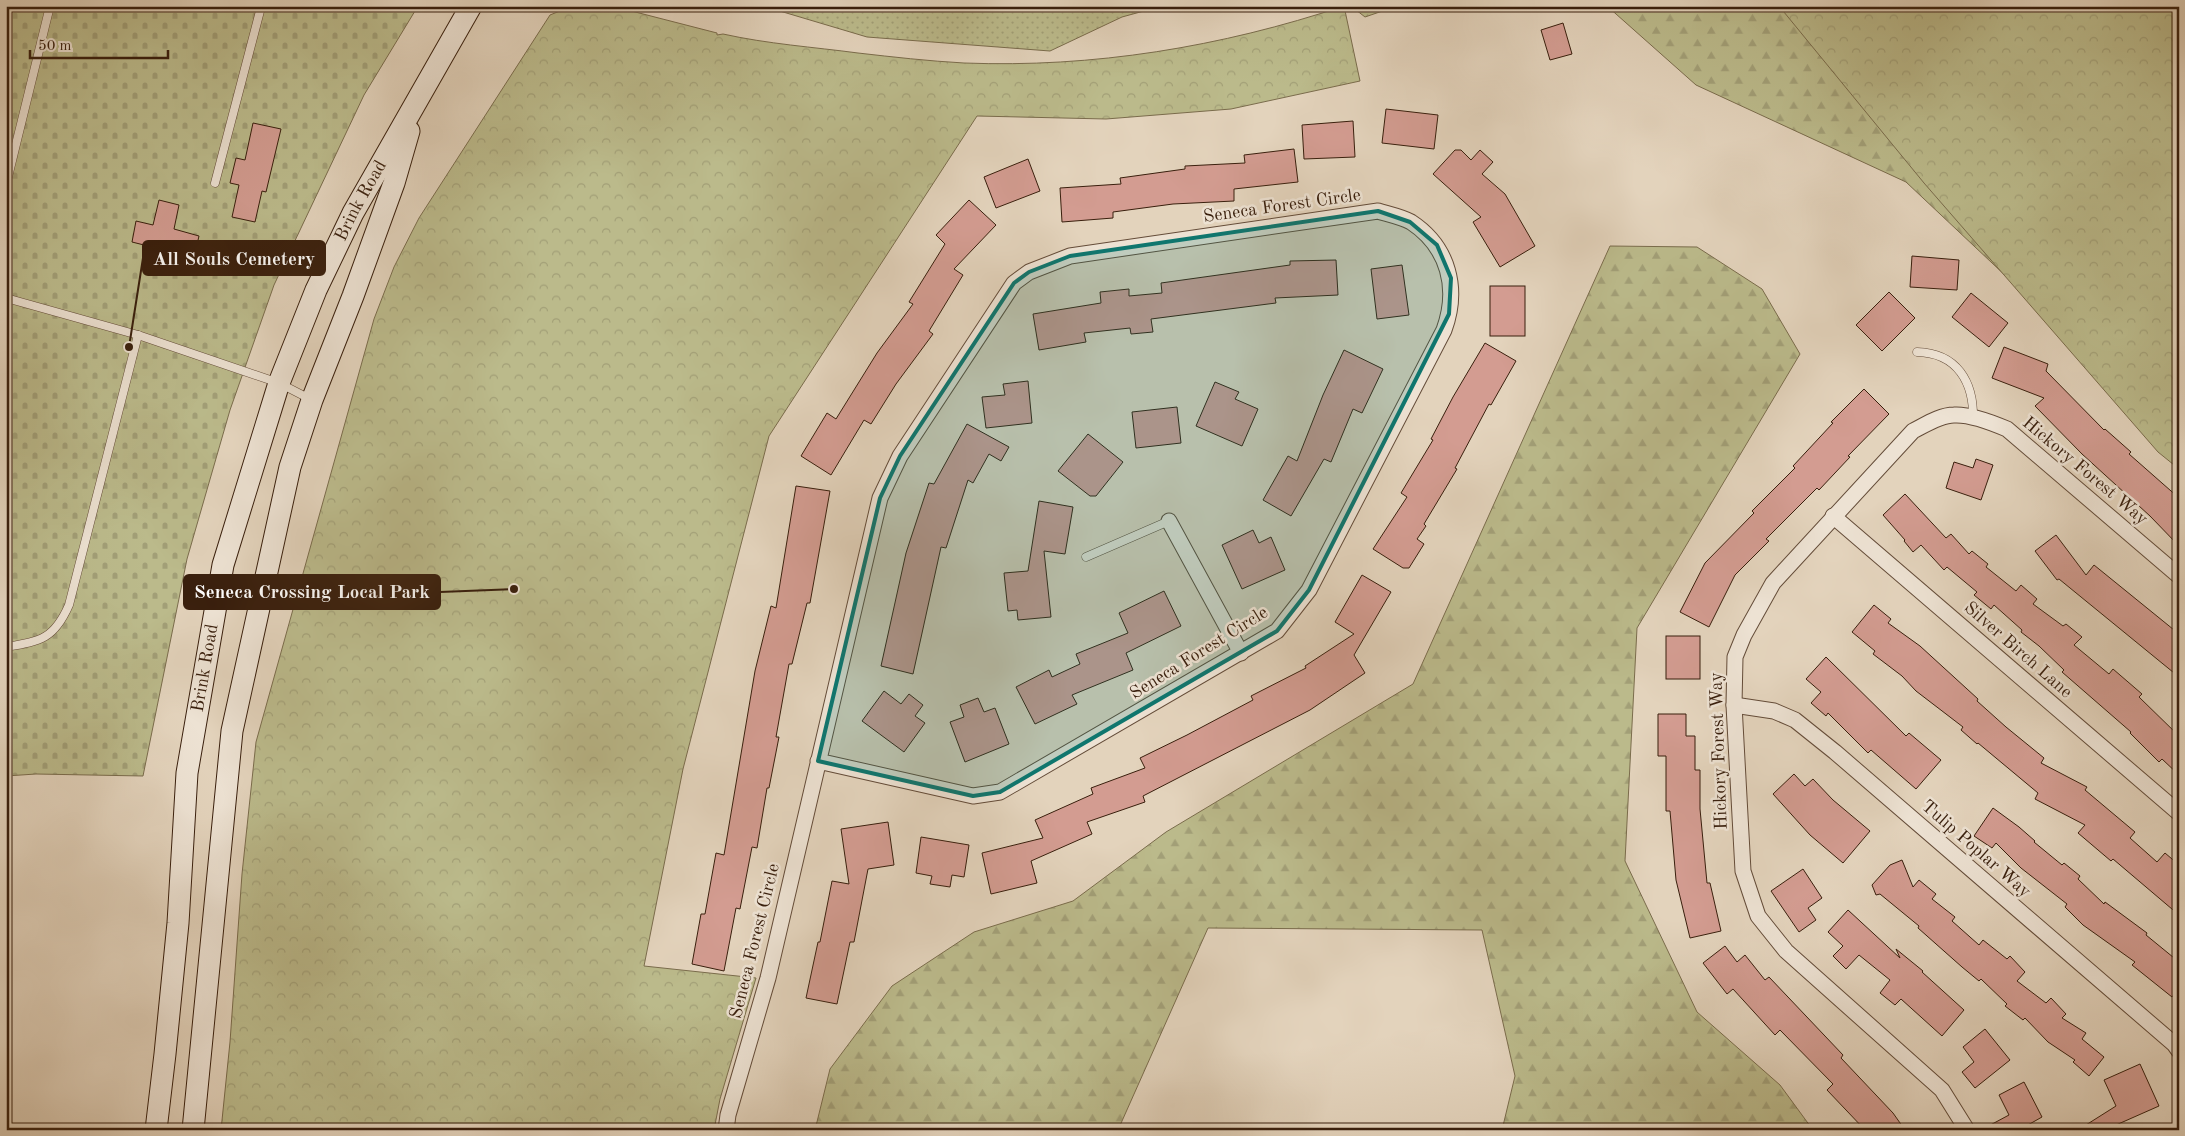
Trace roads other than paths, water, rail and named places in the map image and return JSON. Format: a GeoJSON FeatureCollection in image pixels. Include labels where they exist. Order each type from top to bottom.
{"type":"FeatureCollection","features":[{"type":"Feature","properties":{"kind":"main road","name":"Brink Road"},"geometry":{"type":"LineString","coordinates":[[156,1130],[178,922],[187,773],[223,565],[279,383],[316,290],[352,213],[471,6]]}},
{"type":"Feature","properties":{"kind":"main road","name":"Brink Road"},"geometry":{"type":"LineString","coordinates":[[193,1130],[232,730],[290,467],[312,400],[354,296],[394,183],[419,97]]}},
{"type":"Feature","properties":{"kind":"street","name":"Seneca Forest Circle"},"geometry":{"type":"LineString","coordinates":[[726,1130],[728,1115],[768,978],[818,761],[880,498],[900,456],[1014,283],[1028,272],[1070,256],[1378,211],[1410,222],[1437,245],[1451,278],[1450,314],[1444,330],[1309,590],[1277,631],[1000,792],[973,796],[818,761]]}},
{"type":"Feature","properties":{"kind":"street","name":"Hickory Forest Way"},"geometry":{"type":"LineString","coordinates":[[1967,1130],[1942,1090],[1786,951],[1758,916],[1743,871],[1734,705],[1735,656],[1744,635],[1773,582],[1913,431],[1934,420],[1954,415],[1991,422],[2007,429],[2179,576]]}},
{"type":"Feature","properties":{"kind":"street","name":"Silver Birch Lane"},"geometry":{"type":"LineString","coordinates":[[1833,516],[2179,814]]}},
{"type":"Feature","properties":{"kind":"street"},"geometry":{"type":"LineString","coordinates":[[1169,521],[1241,653]]}},
{"type":"Feature","properties":{"kind":"street","name":"Tulip Poplar Way"},"geometry":{"type":"LineString","coordinates":[[1734,705],[1774,711],[1795,720],[1866,778],[2174,1044],[2179,1051]]}},
{"type":"Feature","properties":{"kind":"lane"},"geometry":{"type":"LineString","coordinates":[[6,186],[50,6]]}},
{"type":"Feature","properties":{"kind":"lane"},"geometry":{"type":"LineString","coordinates":[[215,183],[260,11],[256,6]]}},
{"type":"Feature","properties":{"kind":"lane"},"geometry":{"type":"LineString","coordinates":[[6,298],[138,335],[279,383],[312,400]]}},
{"type":"Feature","properties":{"kind":"lane"},"geometry":{"type":"LineString","coordinates":[[6,647],[35,642],[50,635],[61,622],[69,605],[138,335]]}},
{"type":"Feature","properties":{"kind":"lane"},"geometry":{"type":"LineString","coordinates":[[1917,352],[1938,355],[1958,368],[1970,390],[1974,404],[1973,419]]}},
{"type":"Feature","properties":{"kind":"lane"},"geometry":{"type":"LineString","coordinates":[[1086,557],[1169,521]]}},
{"type":"Feature","properties":{"kind":"place","name":"All Souls Cemetery"},"geometry":{"type":"Point","coordinates":[129,347]}},
{"type":"Feature","properties":{"kind":"place","name":"Seneca Crossing Local Park"},"geometry":{"type":"Point","coordinates":[514,589]}}]}
